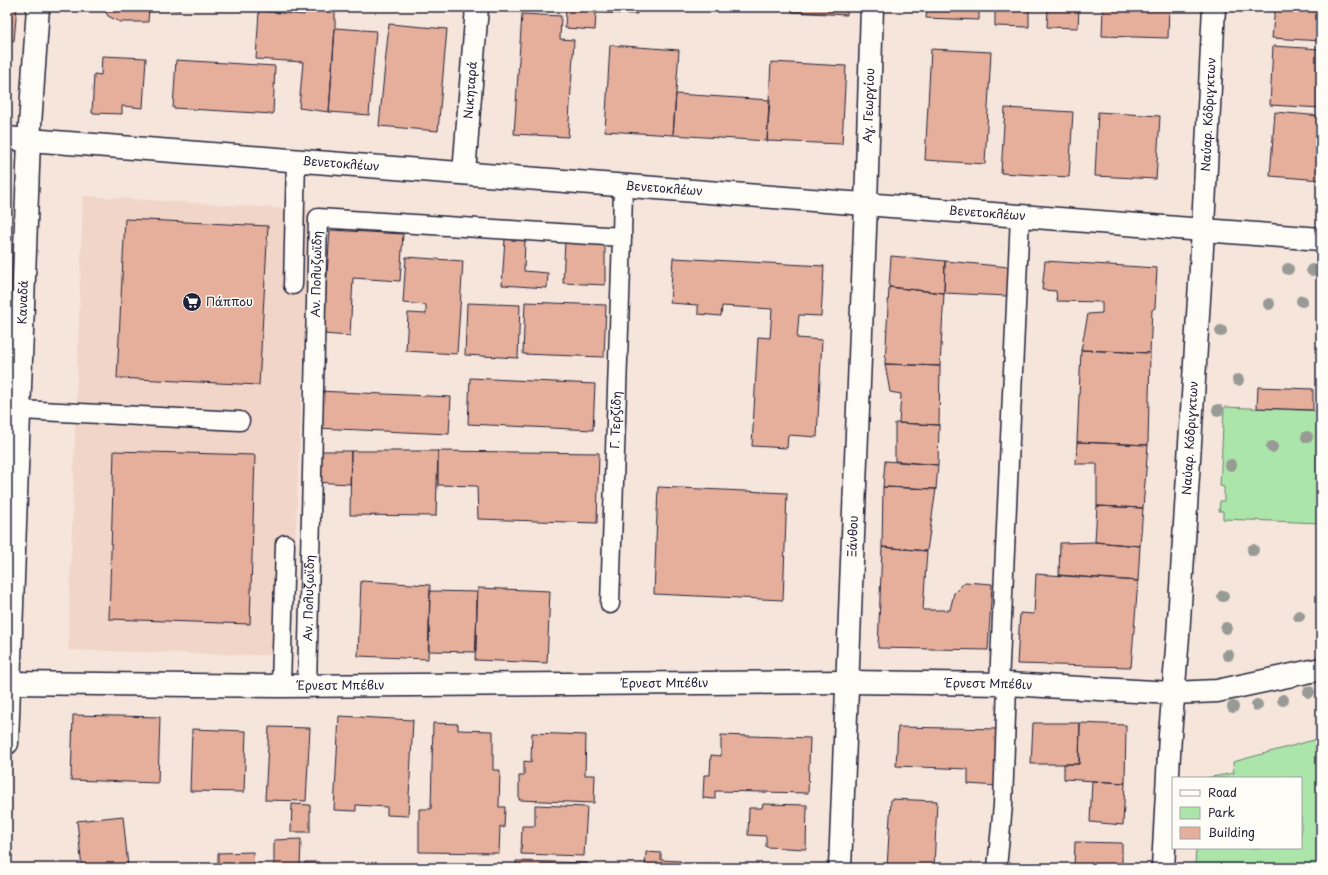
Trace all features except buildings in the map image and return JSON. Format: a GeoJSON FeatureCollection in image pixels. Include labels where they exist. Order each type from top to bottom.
{"type":"FeatureCollection","features":[{"type":"Feature","properties":{"kind":"street","name":"Καναδά"},"geometry":{"type":"LineString","coordinates":[[7,742],[29,140],[38,7]]}},
{"type":"Feature","properties":{"kind":"street","name":"Νικηταρά"},"geometry":{"type":"LineString","coordinates":[[464,173],[477,7]]}},
{"type":"Feature","properties":{"kind":"street","name":"Αγ. Γεωργίου"},"geometry":{"type":"LineString","coordinates":[[866,204],[872,7]]}},
{"type":"Feature","properties":{"kind":"street","name":"Ναύαρ. Κόδριγκτων"},"geometry":{"type":"LineString","coordinates":[[1163,868],[1203,230],[1214,7]]}},
{"type":"Feature","properties":{"kind":"street","name":"Βενετοκλέων"},"geometry":{"type":"LineString","coordinates":[[7,138],[1321,239]]}},
{"type":"Feature","properties":{"kind":"street","name":"Ξάνθου"},"geometry":{"type":"LineString","coordinates":[[840,868],[866,204]]}},
{"type":"Feature","properties":{"kind":"street","name":"Έρνεστ Μπέβιν"},"geometry":{"type":"LineString","coordinates":[[8,683],[307,686],[847,682],[1003,684],[1173,693],[1217,690],[1321,669]]}},
{"type":"Feature","properties":{"kind":"lane"},"geometry":{"type":"LineString","coordinates":[[293,285],[296,160]]}},
{"type":"Feature","properties":{"kind":"lane"},"geometry":{"type":"LineString","coordinates":[[622,237],[623,186]]}},
{"type":"Feature","properties":{"kind":"lane"},"geometry":{"type":"LineString","coordinates":[[997,868],[1003,805],[1003,684],[1020,216]]}},
{"type":"Feature","properties":{"kind":"lane","name":"Αν. Πολυζωϊδη"},"geometry":{"type":"LineString","coordinates":[[307,686],[318,218],[622,237]]}},
{"type":"Feature","properties":{"kind":"lane","name":"Γ. Τερζίδη"},"geometry":{"type":"LineString","coordinates":[[610,604],[622,237]]}},
{"type":"Feature","properties":{"kind":"lane"},"geometry":{"type":"LineString","coordinates":[[20,410],[240,421]]}},
{"type":"Feature","properties":{"kind":"lane"},"geometry":{"type":"LineString","coordinates":[[281,686],[285,544]]}},
{"type":"Feature","properties":{"kind":"shaded area"},"geometry":{"type":"Polygon","coordinates":[[[83,196],[310,210],[290,656],[68,650],[83,196]]]}},
{"type":"Feature","properties":{"kind":"green space"},"geometry":{"type":"Polygon","coordinates":[[[1224,407],[1321,411],[1321,523],[1223,519],[1223,511],[1219,511],[1220,501],[1224,501],[1224,487],[1220,486],[1224,407]]]}},
{"type":"Feature","properties":{"kind":"green space"},"geometry":{"type":"Polygon","coordinates":[[[1321,738],[1321,868],[1195,868],[1196,849],[1302,849],[1302,777],[1212,777],[1234,773],[1233,762],[1321,738]]]}},
{"type":"Feature","properties":{"kind":"place","name":"Πάππου"},"geometry":{"type":"Point","coordinates":[192,302]}}]}
